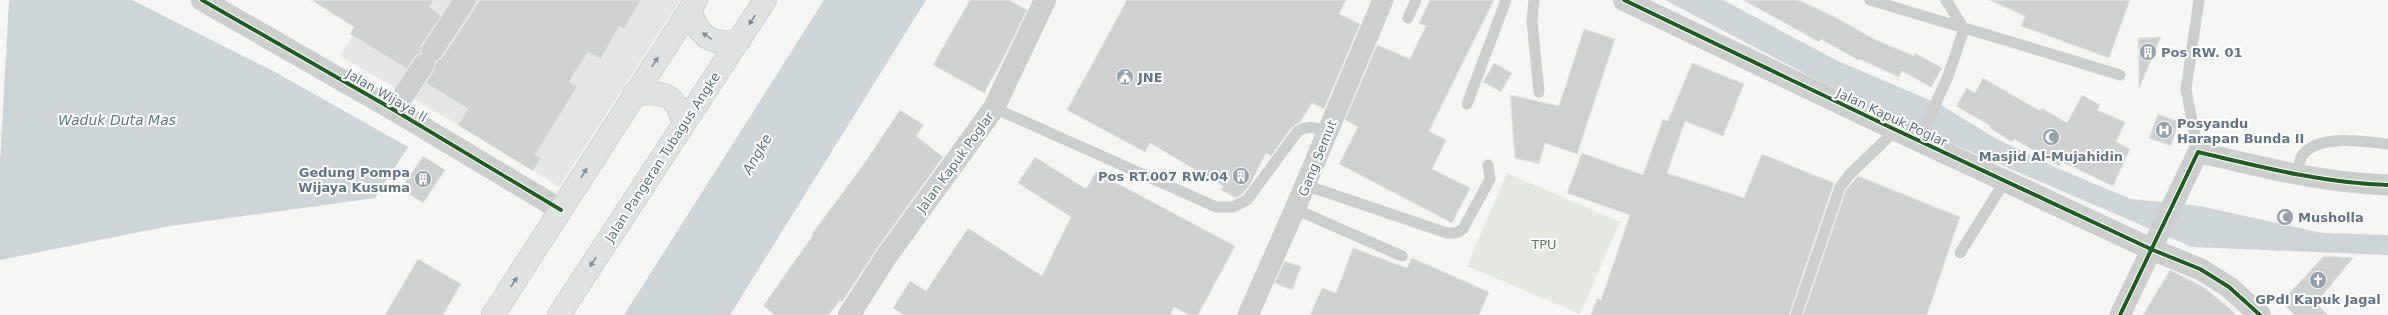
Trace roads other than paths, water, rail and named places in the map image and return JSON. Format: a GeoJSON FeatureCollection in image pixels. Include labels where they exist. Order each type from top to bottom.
{"type":"FeatureCollection","features":[{"type":"Feature","properties":{"kind":"main road","name":"Jalan Pangeran Tubagus Angke"},"geometry":{"type":"LineString","coordinates":[[559,315],[765,0]]}},
{"type":"Feature","properties":{"kind":"main road"},"geometry":{"type":"LineString","coordinates":[[693,4],[698,29],[705,36],[725,43],[738,41]]}},
{"type":"Feature","properties":{"kind":"main road"},"geometry":{"type":"LineString","coordinates":[[493,315],[693,4]]}},
{"type":"Feature","properties":{"kind":"main road"},"geometry":{"type":"LineString","coordinates":[[634,94],[659,93],[669,96],[680,111],[684,124]]}},
{"type":"Feature","properties":{"kind":"street","name":"Jalan Wijaya II"},"geometry":{"type":"LineString","coordinates":[[202,0],[394,110],[561,210]]}},
{"type":"Feature","properties":{"kind":"street"},"geometry":{"type":"LineString","coordinates":[[394,110],[465,0]]}},
{"type":"Feature","properties":{"kind":"street","name":"Jalan Kapuk Poglar"},"geometry":{"type":"LineString","coordinates":[[849,315],[886,257],[994,108],[1045,0]]}},
{"type":"Feature","properties":{"kind":"street","name":"Gang Semut"},"geometry":{"type":"LineString","coordinates":[[1248,315],[1295,209],[1383,0]]}},
{"type":"Feature","properties":{"kind":"street","name":"Jalan Kapuk Poglar"},"geometry":{"type":"LineString","coordinates":[[1624,0],[1896,130],[1921,136],[2005,181],[2157,241],[2215,276],[2260,315]]}},
{"type":"Feature","properties":{"kind":"street"},"geometry":{"type":"LineString","coordinates":[[2120,315],[2157,241],[2198,152],[2298,175],[2363,184],[2388,185]]}},
{"type":"Feature","properties":{"kind":"lane"},"geometry":{"type":"LineString","coordinates":[[1408,18],[1416,0]]}},
{"type":"Feature","properties":{"kind":"lane"},"geometry":{"type":"LineString","coordinates":[[1467,104],[1506,0]]}},
{"type":"Feature","properties":{"kind":"lane"},"geometry":{"type":"LineString","coordinates":[[1534,0],[1532,21],[1539,92]]}},
{"type":"Feature","properties":{"kind":"lane"},"geometry":{"type":"LineString","coordinates":[[1870,0],[1964,29],[2009,40],[2120,75]]}},
{"type":"Feature","properties":{"kind":"lane"},"geometry":{"type":"LineString","coordinates":[[1946,0],[1964,29]]}},
{"type":"Feature","properties":{"kind":"lane"},"geometry":{"type":"LineString","coordinates":[[2198,152],[2186,88],[2199,0]]}},
{"type":"Feature","properties":{"kind":"lane"},"geometry":{"type":"LineString","coordinates":[[1921,136],[1937,104],[1964,29]]}},
{"type":"Feature","properties":{"kind":"lane"},"geometry":{"type":"LineString","coordinates":[[994,108],[1216,208],[1233,207],[1247,200],[1298,131],[1304,127],[1328,131]]}},
{"type":"Feature","properties":{"kind":"lane"},"geometry":{"type":"LineString","coordinates":[[1796,315],[1840,187],[1850,174],[1896,130]]}},
{"type":"Feature","properties":{"kind":"lane"},"geometry":{"type":"LineString","coordinates":[[2298,175],[2301,159],[2306,151],[2325,142],[2340,140],[2388,144]]}},
{"type":"Feature","properties":{"kind":"lane"},"geometry":{"type":"LineString","coordinates":[[1305,185],[1447,233],[1456,233],[1463,229],[1485,193],[1490,180],[1488,165]]}},
{"type":"Feature","properties":{"kind":"lane"},"geometry":{"type":"LineString","coordinates":[[1960,253],[2005,181]]}},
{"type":"Feature","properties":{"kind":"lane"},"geometry":{"type":"LineString","coordinates":[[1295,209],[1402,256]]}},
{"type":"Feature","properties":{"kind":"water","name":"Waduk Duta Mas"},"geometry":{"type":"Polygon","coordinates":[[[9,0],[132,0],[275,72],[408,147],[375,198],[164,227],[0,260],[0,162],[9,0]]]}},
{"type":"Feature","properties":{"kind":"water","name":"Angke"},"geometry":{"type":"Polygon","coordinates":[[[824,0],[926,0],[730,315],[624,315],[824,0]]]}},
{"type":"Feature","properties":{"kind":"water"},"geometry":{"type":"Polygon","coordinates":[[[1665,0],[1723,0],[1838,61],[1941,105],[1995,138],[2059,169],[2131,199],[2200,206],[2322,233],[2388,235],[2388,255],[2192,247],[1932,135],[1819,81],[1665,0]]]}},
{"type":"Feature","properties":{"kind":"place","name":"Pos RW. 01"},"geometry":{"type":"Point","coordinates":[2148,52]}},
{"type":"Feature","properties":{"kind":"place","name":"JNE"},"geometry":{"type":"Point","coordinates":[1125,77]}},
{"type":"Feature","properties":{"kind":"place","name":"Posyandu Harapan Bunda II"},"geometry":{"type":"Point","coordinates":[2164,130]}},
{"type":"Feature","properties":{"kind":"place","name":"Masjid Al-Mujahidin"},"geometry":{"type":"Point","coordinates":[2051,137]}},
{"type":"Feature","properties":{"kind":"place","name":"Pos RT.007 RW.04"},"geometry":{"type":"Point","coordinates":[1241,176]}},
{"type":"Feature","properties":{"kind":"place","name":"Gedung Pompa Wijaya Kusuma"},"geometry":{"type":"Point","coordinates":[423,179]}},
{"type":"Feature","properties":{"kind":"place","name":"Musholla"},"geometry":{"type":"Point","coordinates":[2285,217]}},
{"type":"Feature","properties":{"kind":"place","name":"GPdI Kapuk Jagal"},"geometry":{"type":"Point","coordinates":[2318,280]}},
{"type":"Feature","properties":{"kind":"park label","name":"TPU"},"geometry":{"type":"Point","coordinates":[1544,244]}}]}
